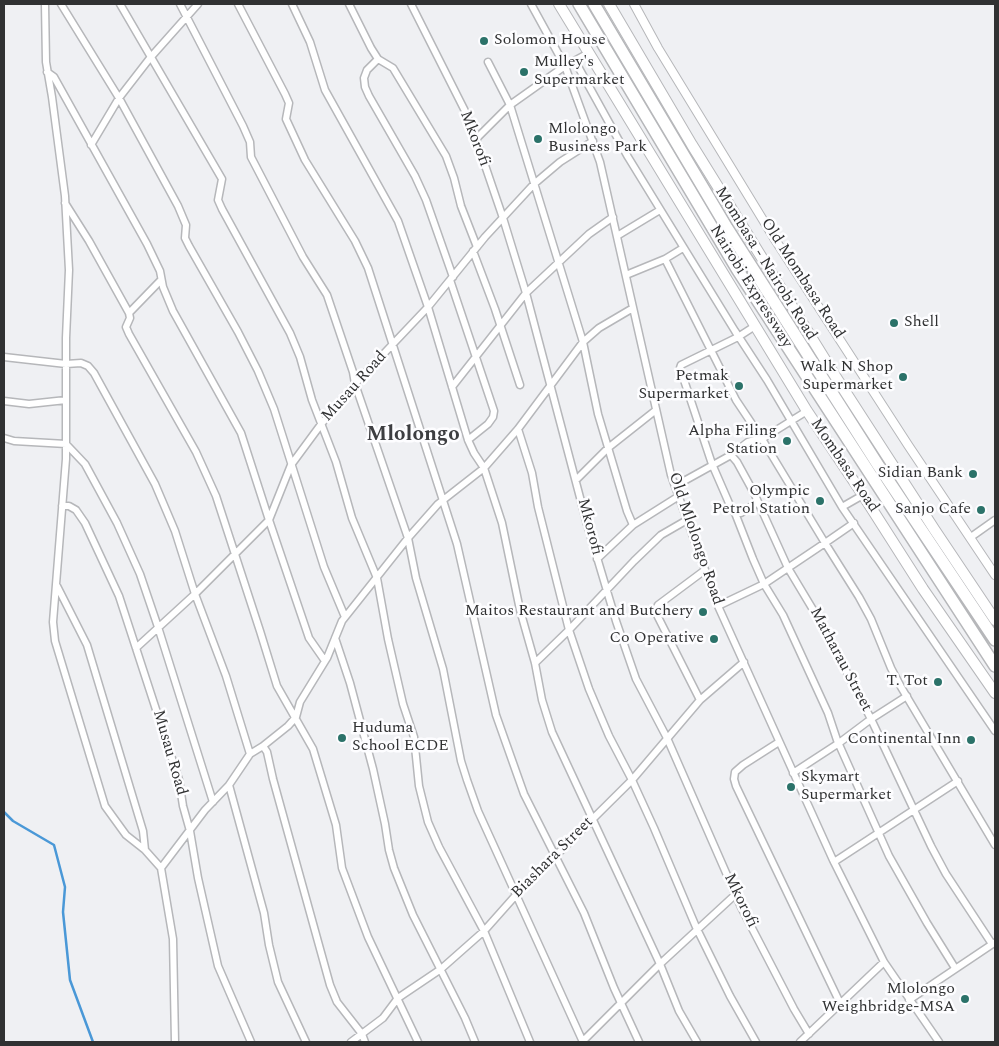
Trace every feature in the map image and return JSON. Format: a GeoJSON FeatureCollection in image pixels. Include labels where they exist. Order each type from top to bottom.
{"type":"FeatureCollection","features":[{"type":"Feature","properties":{"kind":"highway","name":"Mombasa Road"},"geometry":{"type":"LineString","coordinates":[[559,4],[807,411],[863,494],[923,589],[995,693]]}},
{"type":"Feature","properties":{"kind":"highway","name":"Nairobi Expressway"},"geometry":{"type":"LineString","coordinates":[[579,4],[737,269],[995,666]]}},
{"type":"Feature","properties":{"kind":"highway","name":"Nairobi Expressway"},"geometry":{"type":"LineString","coordinates":[[594,4],[727,228],[878,465],[995,640]]}},
{"type":"Feature","properties":{"kind":"highway","name":"Mombasa - Nairobi Road"},"geometry":{"type":"LineString","coordinates":[[609,4],[702,162],[837,379],[995,620]]}},
{"type":"Feature","properties":{"kind":"street"},"geometry":{"type":"LineString","coordinates":[[46,4],[46,62],[66,203],[69,270],[66,444],[53,622],[55,641],[105,806],[126,835],[145,850],[161,868],[173,939],[175,1042]]}},
{"type":"Feature","properties":{"kind":"street"},"geometry":{"type":"LineString","coordinates":[[61,4],[119,98],[178,206],[186,225],[185,238],[258,371],[274,409],[324,567],[345,617]]}},
{"type":"Feature","properties":{"kind":"street"},"geometry":{"type":"LineString","coordinates":[[120,4],[222,179],[218,200],[290,333],[300,357],[312,400],[336,462],[352,518],[377,578],[388,639],[403,704],[414,737],[419,786],[428,822],[439,847],[484,931],[530,1042]]}},
{"type":"Feature","properties":{"kind":"street"},"geometry":{"type":"LineString","coordinates":[[180,4],[243,126],[250,142],[251,157],[303,257],[327,295],[353,372],[355,384],[408,538],[416,578],[443,669],[460,761],[478,811],[583,1042],[660,964],[736,894]]}},
{"type":"Feature","properties":{"kind":"street"},"geometry":{"type":"LineString","coordinates":[[91,145],[119,98],[150,58],[198,4]]}},
{"type":"Feature","properties":{"kind":"street"},"geometry":{"type":"LineString","coordinates":[[238,4],[286,94],[289,103],[286,118],[305,160],[321,183],[355,241],[368,268],[379,307],[394,345],[421,435],[458,544],[496,715],[524,794],[584,913],[621,1004],[639,1042]]}},
{"type":"Feature","properties":{"kind":"street"},"geometry":{"type":"LineString","coordinates":[[292,4],[310,42],[325,90],[398,222],[428,307],[468,440],[484,468],[502,523],[520,610],[535,663],[542,700],[552,732],[660,964],[678,1011],[697,1042]]}},
{"type":"Feature","properties":{"kind":"street"},"geometry":{"type":"LineString","coordinates":[[349,4],[371,48],[378,58],[393,68],[446,156],[520,385]]}},
{"type":"Feature","properties":{"kind":"street","name":"Mkorofi"},"geometry":{"type":"LineString","coordinates":[[411,4],[465,112],[503,218],[526,293],[597,559],[636,679],[667,738],[736,894],[794,1009],[809,1034]]}},
{"type":"Feature","properties":{"kind":"street","name":"Old Mlolongo Road"},"geometry":{"type":"LineString","coordinates":[[531,4],[565,66],[600,162],[675,486],[718,606],[834,862],[884,962],[940,1042]]}},
{"type":"Feature","properties":{"kind":"street","name":"Old Mombasa Road"},"geometry":{"type":"LineString","coordinates":[[634,4],[690,102],[780,246],[908,445],[995,575]]}},
{"type":"Feature","properties":{"kind":"street"},"geometry":{"type":"LineString","coordinates":[[476,139],[510,105],[565,66],[589,53]]}},
{"type":"Feature","properties":{"kind":"street"},"geometry":{"type":"LineString","coordinates":[[378,58],[367,70],[364,78],[365,87],[415,176],[426,200],[494,410],[493,417],[488,424],[468,440]]}},
{"type":"Feature","properties":{"kind":"street"},"geometry":{"type":"LineString","coordinates":[[575,61],[628,157],[738,337],[767,380],[842,507],[995,731]]}},
{"type":"Feature","properties":{"kind":"street"},"geometry":{"type":"LineString","coordinates":[[488,62],[510,105],[583,342],[598,414],[627,511],[633,524]]}},
{"type":"Feature","properties":{"kind":"street"},"geometry":{"type":"LineString","coordinates":[[47,72],[54,77],[147,244],[160,271],[163,287],[173,311],[241,433],[268,520],[309,638],[325,661]]}},
{"type":"Feature","properties":{"kind":"street","name":"Musau Road"},"geometry":{"type":"LineString","coordinates":[[136,648],[195,594],[268,520],[291,465],[322,423],[355,384],[428,307],[475,249],[534,184],[560,162],[593,141]]}},
{"type":"Feature","properties":{"kind":"street"},"geometry":{"type":"LineString","coordinates":[[66,203],[129,313],[130,318],[126,327],[129,334],[196,452],[216,496],[277,686],[313,749],[336,825],[342,868],[368,937],[418,1042]]}},
{"type":"Feature","properties":{"kind":"street"},"geometry":{"type":"LineString","coordinates":[[617,236],[660,210]]}},
{"type":"Feature","properties":{"kind":"street"},"geometry":{"type":"LineString","coordinates":[[452,387],[526,293],[589,234],[613,217]]}},
{"type":"Feature","properties":{"kind":"street"},"geometry":{"type":"LineString","coordinates":[[626,275],[665,259],[683,248]]}},
{"type":"Feature","properties":{"kind":"street"},"geometry":{"type":"LineString","coordinates":[[665,259],[736,400],[859,597],[891,668],[995,845]]}},
{"type":"Feature","properties":{"kind":"street"},"geometry":{"type":"LineString","coordinates":[[129,313],[161,280]]}},
{"type":"Feature","properties":{"kind":"street"},"geometry":{"type":"LineString","coordinates":[[161,868],[190,830],[229,785],[250,754],[288,726],[296,717],[300,702],[325,661],[345,617],[408,538],[443,499],[484,468],[518,429],[583,342],[598,328],[633,308]]}},
{"type":"Feature","properties":{"kind":"street"},"geometry":{"type":"LineString","coordinates":[[710,349],[738,337],[755,326]]}},
{"type":"Feature","properties":{"kind":"street","name":"Matharau Street"},"geometry":{"type":"LineString","coordinates":[[710,349],[681,365],[680,368],[712,464],[735,513],[764,584],[783,615],[901,879],[955,968]]}},
{"type":"Feature","properties":{"kind":"street"},"geometry":{"type":"LineString","coordinates":[[4,357],[66,364],[81,363],[88,366],[94,373],[155,484],[176,531],[195,594],[226,676],[250,754]]}},
{"type":"Feature","properties":{"kind":"street"},"geometry":{"type":"LineString","coordinates":[[4,401],[29,404],[66,400]]}},
{"type":"Feature","properties":{"kind":"street"},"geometry":{"type":"LineString","coordinates":[[576,480],[608,448],[656,410]]}},
{"type":"Feature","properties":{"kind":"street"},"geometry":{"type":"LineString","coordinates":[[675,486],[731,455],[748,442],[762,440],[807,411]]}},
{"type":"Feature","properties":{"kind":"street"},"geometry":{"type":"LineString","coordinates":[[518,429],[532,473],[538,507],[570,630],[589,689],[609,736],[632,780],[697,930],[730,996],[756,1042]]}},
{"type":"Feature","properties":{"kind":"street"},"geometry":{"type":"LineString","coordinates":[[4,438],[14,441],[66,444],[85,464],[118,524],[140,574],[213,802]]}},
{"type":"Feature","properties":{"kind":"street","name":"Matharau Street"},"geometry":{"type":"LineString","coordinates":[[731,455],[737,462],[758,502],[788,568],[824,628],[871,719],[946,874],[994,943]]}},
{"type":"Feature","properties":{"kind":"street"},"geometry":{"type":"LineString","coordinates":[[842,507],[863,494]]}},
{"type":"Feature","properties":{"kind":"street"},"geometry":{"type":"LineString","coordinates":[[597,559],[633,524],[679,496]]}},
{"type":"Feature","properties":{"kind":"street"},"geometry":{"type":"LineString","coordinates":[[735,513],[740,513],[758,502]]}},
{"type":"Feature","properties":{"kind":"street","name":"Musau Road"},"geometry":{"type":"LineString","coordinates":[[62,506],[69,506],[76,510],[85,523],[119,596],[179,780],[198,878],[218,966],[251,1042]]}},
{"type":"Feature","properties":{"kind":"street"},"geometry":{"type":"LineString","coordinates":[[535,663],[570,630],[606,590],[661,535],[687,520]]}},
{"type":"Feature","properties":{"kind":"street"},"geometry":{"type":"LineString","coordinates":[[971,537],[995,520]]}},
{"type":"Feature","properties":{"kind":"street"},"geometry":{"type":"LineString","coordinates":[[718,606],[764,584],[854,523]]}},
{"type":"Feature","properties":{"kind":"street"},"geometry":{"type":"LineString","coordinates":[[700,700],[657,615],[656,609],[658,605],[705,570]]}},
{"type":"Feature","properties":{"kind":"street"},"geometry":{"type":"LineString","coordinates":[[56,585],[87,645],[143,831],[145,850]]}},
{"type":"Feature","properties":{"kind":"street"},"geometry":{"type":"LineString","coordinates":[[335,638],[350,683],[373,768],[394,868],[413,914],[475,1042]]}},
{"type":"Feature","properties":{"kind":"street","name":"Biashara Street"},"geometry":{"type":"LineString","coordinates":[[351,1042],[383,1018],[398,998],[441,969],[484,931],[516,895],[632,780],[700,700],[744,662]]}},
{"type":"Feature","properties":{"kind":"street"},"geometry":{"type":"LineString","coordinates":[[793,772],[907,696]]}},
{"type":"Feature","properties":{"kind":"street"},"geometry":{"type":"LineString","coordinates":[[779,742],[743,765],[735,772],[734,779],[840,1003]]}},
{"type":"Feature","properties":{"kind":"street"},"geometry":{"type":"LineString","coordinates":[[263,746],[267,752],[330,985],[337,1002],[362,1034],[365,1042]]}},
{"type":"Feature","properties":{"kind":"street"},"geometry":{"type":"LineString","coordinates":[[834,862],[958,781]]}},
{"type":"Feature","properties":{"kind":"street"},"geometry":{"type":"LineString","coordinates":[[229,785],[264,913],[278,982],[306,1042]]}},
{"type":"Feature","properties":{"kind":"street"},"geometry":{"type":"LineString","coordinates":[[909,1000],[994,943]]}},
{"type":"Feature","properties":{"kind":"street"},"geometry":{"type":"LineString","coordinates":[[800,1042],[884,962]]}},
{"type":"Feature","properties":{"kind":"waterway"},"geometry":{"type":"LineString","coordinates":[[4,812],[13,821],[54,845],[65,887],[63,912],[70,980],[93,1042]]}},
{"type":"Feature","properties":{"kind":"place","name":"Solomon House"},"geometry":{"type":"Point","coordinates":[484,41]}},
{"type":"Feature","properties":{"kind":"place","name":"Mulley's Supermarket"},"geometry":{"type":"Point","coordinates":[524,72]}},
{"type":"Feature","properties":{"kind":"place","name":"Mlolongo Business Park"},"geometry":{"type":"Point","coordinates":[538,139]}},
{"type":"Feature","properties":{"kind":"place","name":"Shell"},"geometry":{"type":"Point","coordinates":[894,323]}},
{"type":"Feature","properties":{"kind":"place","name":"Walk N Shop Supermarket"},"geometry":{"type":"Point","coordinates":[903,377]}},
{"type":"Feature","properties":{"kind":"place","name":"Petmak Supermarket"},"geometry":{"type":"Point","coordinates":[739,386]}},
{"type":"Feature","properties":{"kind":"place","name":"Alpha Filing Station"},"geometry":{"type":"Point","coordinates":[787,441]}},
{"type":"Feature","properties":{"kind":"place","name":"Sidian Bank"},"geometry":{"type":"Point","coordinates":[973,474]}},
{"type":"Feature","properties":{"kind":"place","name":"Olympic Petrol Station"},"geometry":{"type":"Point","coordinates":[820,501]}},
{"type":"Feature","properties":{"kind":"place","name":"Sanjo Cafe"},"geometry":{"type":"Point","coordinates":[981,510]}},
{"type":"Feature","properties":{"kind":"place","name":"Maitos Restaurant and Butchery"},"geometry":{"type":"Point","coordinates":[703,612]}},
{"type":"Feature","properties":{"kind":"place","name":"Co Operative"},"geometry":{"type":"Point","coordinates":[714,639]}},
{"type":"Feature","properties":{"kind":"place","name":"T. Tot"},"geometry":{"type":"Point","coordinates":[938,682]}},
{"type":"Feature","properties":{"kind":"place","name":"Huduma School ECDE"},"geometry":{"type":"Point","coordinates":[342,738]}},
{"type":"Feature","properties":{"kind":"place","name":"Continental Inn"},"geometry":{"type":"Point","coordinates":[971,740]}},
{"type":"Feature","properties":{"kind":"place","name":"Skymart Supermarket"},"geometry":{"type":"Point","coordinates":[791,787]}},
{"type":"Feature","properties":{"kind":"place","name":"Mlolongo Weighbridge-MSA"},"geometry":{"type":"Point","coordinates":[965,999]}},
{"type":"Feature","properties":{"kind":"district","name":"Mlolongo"},"geometry":{"type":"Point","coordinates":[413,436]}}]}
